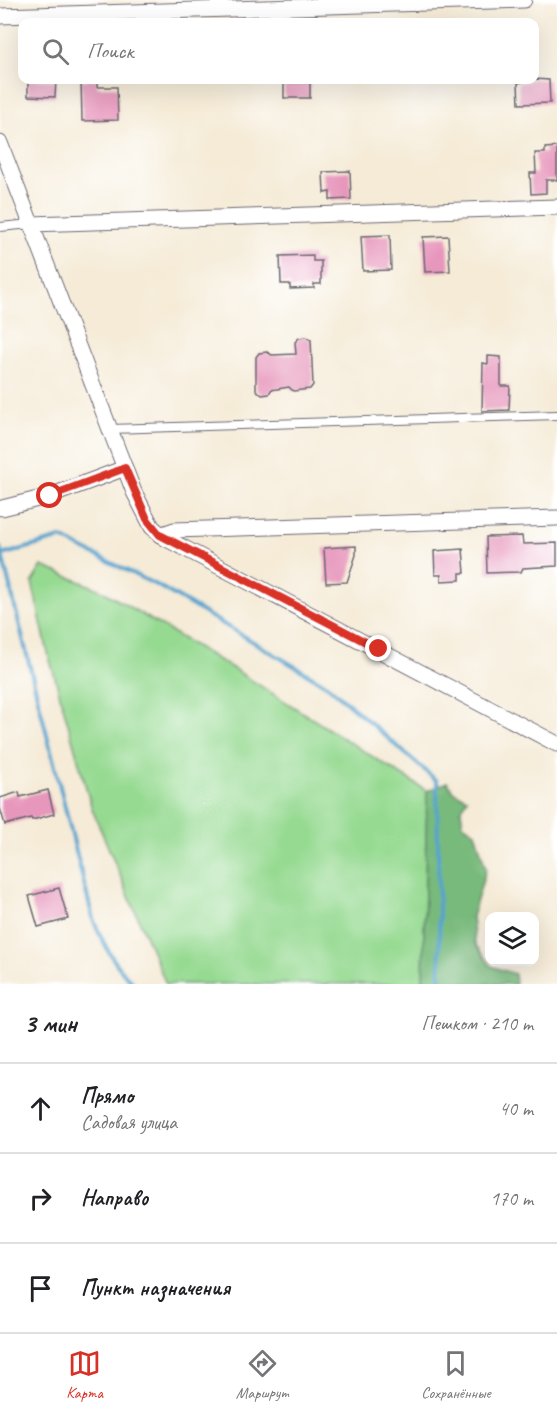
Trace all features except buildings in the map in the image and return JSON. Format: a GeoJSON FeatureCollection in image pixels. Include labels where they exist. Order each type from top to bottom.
{"type":"FeatureCollection","features":[{"type":"Feature","properties":{"kind":"street"},"geometry":{"type":"LineString","coordinates":[[0,16],[524,0]]}},
{"type":"Feature","properties":{"kind":"street"},"geometry":{"type":"LineString","coordinates":[[0,143],[125,468],[147,519],[160,535],[557,744]]}},
{"type":"Feature","properties":{"kind":"street"},"geometry":{"type":"LineString","coordinates":[[31,224],[557,207]]}},
{"type":"Feature","properties":{"kind":"street"},"geometry":{"type":"LineString","coordinates":[[2,508],[50,496],[125,468]]}},
{"type":"Feature","properties":{"kind":"street"},"geometry":{"type":"LineString","coordinates":[[160,535],[174,530],[557,518]]}},
{"type":"Feature","properties":{"kind":"lane"},"geometry":{"type":"LineString","coordinates":[[0,226],[31,224]]}},
{"type":"Feature","properties":{"kind":"lane"},"geometry":{"type":"LineString","coordinates":[[110,429],[557,415]]}},
{"type":"Feature","properties":{"kind":"green space"},"geometry":{"type":"Polygon","coordinates":[[[42,566],[101,590],[232,668],[427,791],[423,984],[166,984],[92,809],[48,653],[32,582],[42,566]]]}},
{"type":"Feature","properties":{"kind":"green space"},"geometry":{"type":"Polygon","coordinates":[[[447,782],[454,792],[467,798],[461,811],[463,824],[475,832],[486,869],[472,917],[475,944],[485,958],[485,966],[515,974],[516,984],[423,984],[427,791],[447,782]]]}},
{"type":"Feature","properties":{"kind":"waterway"},"geometry":{"type":"LineString","coordinates":[[2,555],[61,538],[162,588],[328,686],[437,781],[440,984]]}},
{"type":"Feature","properties":{"kind":"waterway"},"geometry":{"type":"LineString","coordinates":[[0,547],[93,919],[110,954],[134,984]]}},
{"type":"Feature","properties":{"kind":"route"},"geometry":{"type":"LineString","coordinates":[[50,496],[125,468],[147,519],[160,535],[379,649]]}}]}
